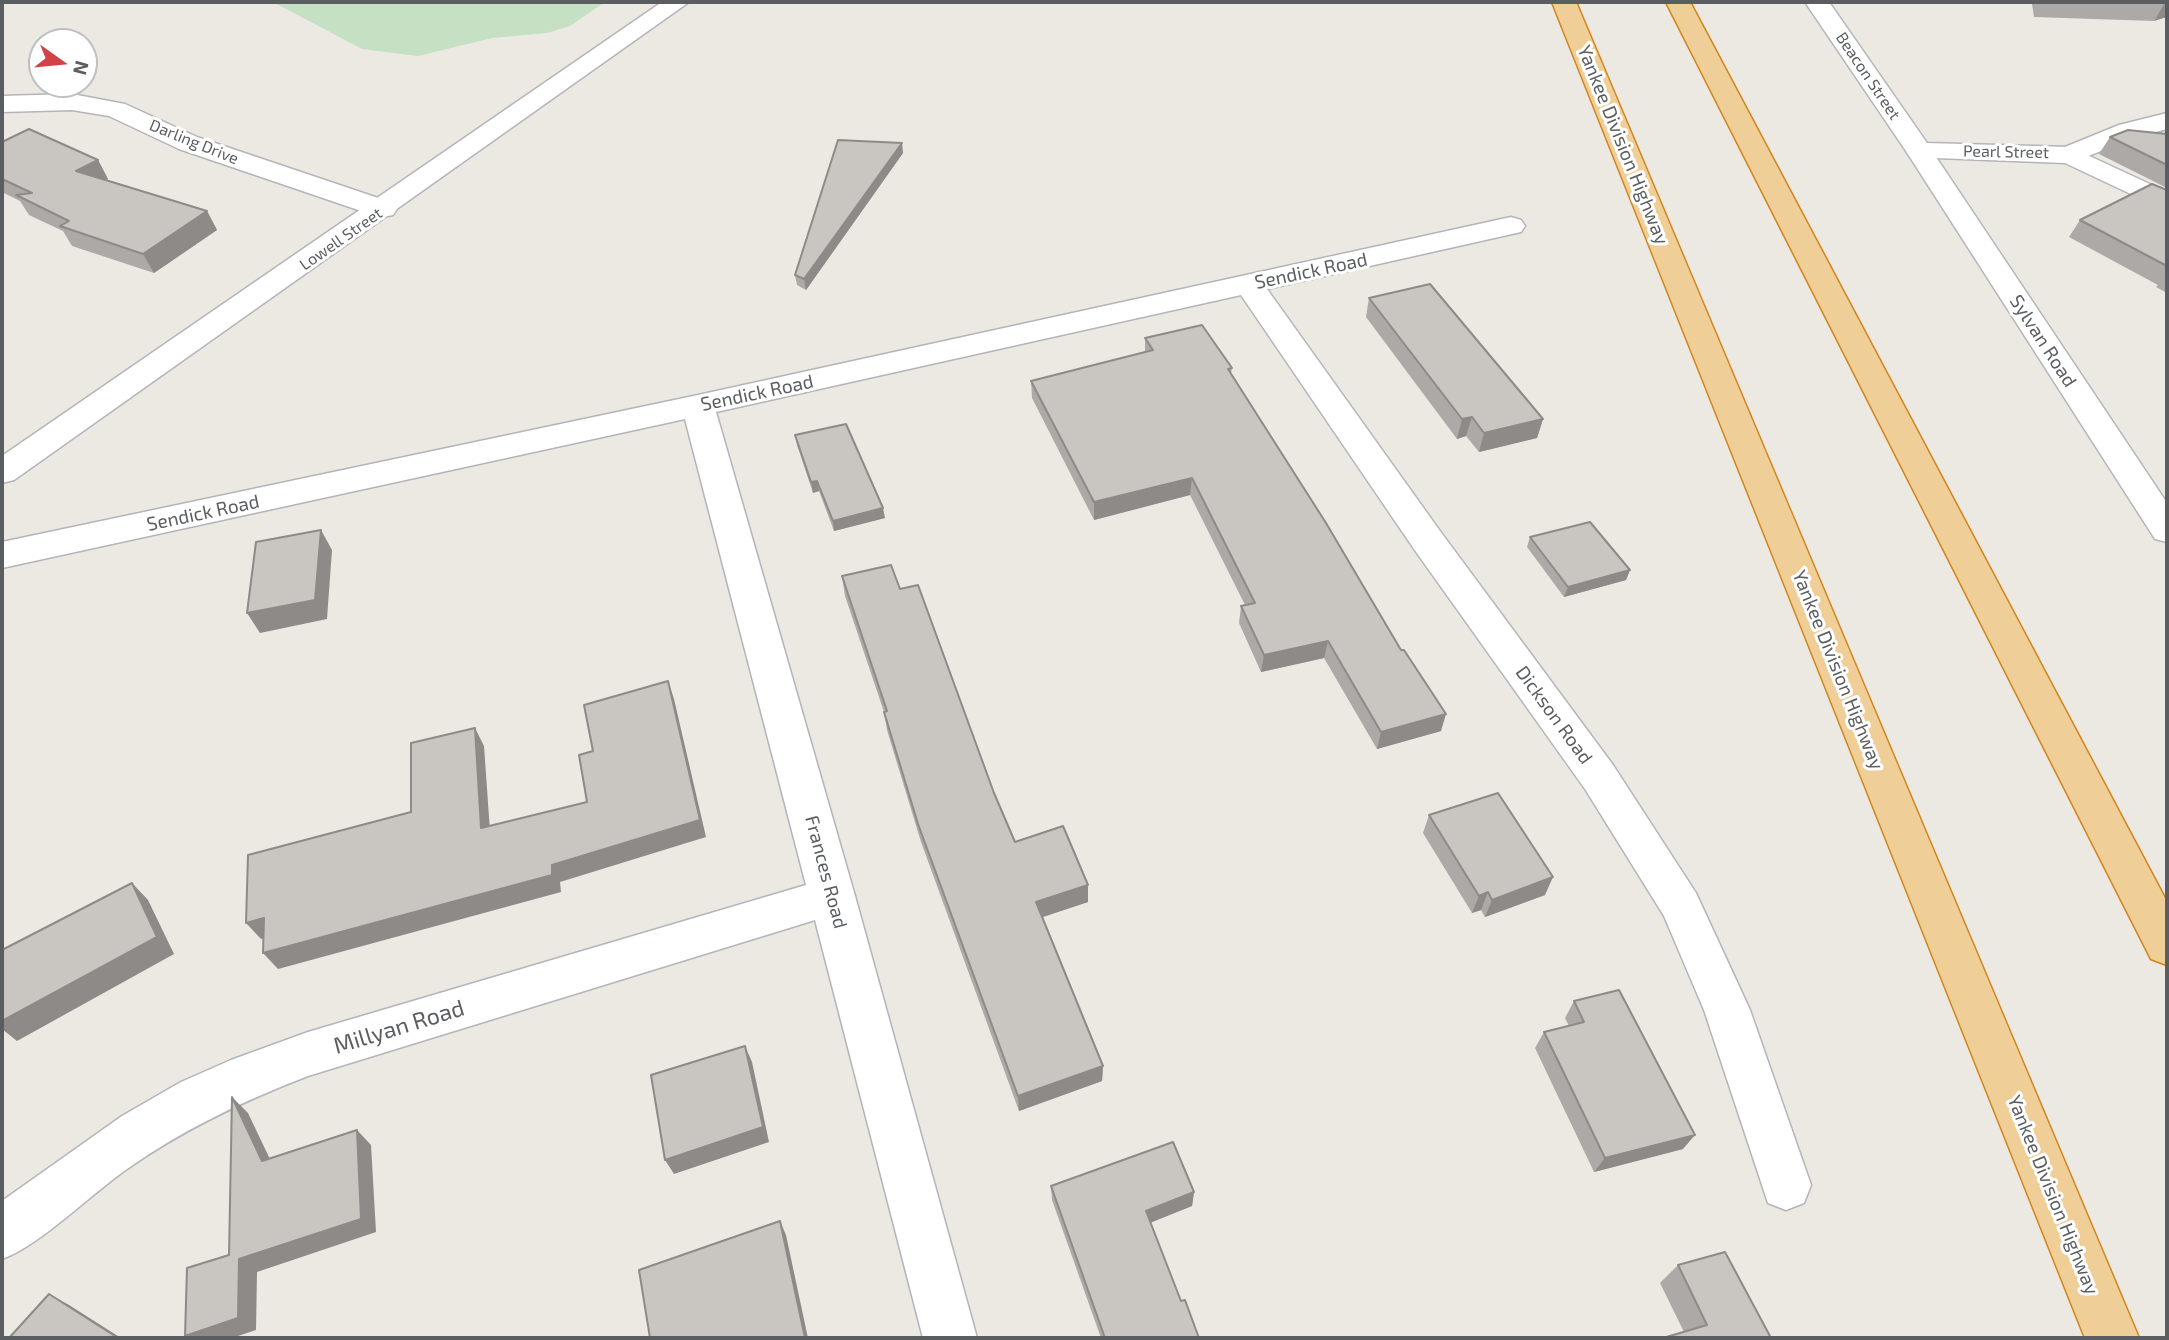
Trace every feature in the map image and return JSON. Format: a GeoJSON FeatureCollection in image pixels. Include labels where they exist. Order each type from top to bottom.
{"type":"FeatureCollection","features":[{"type":"Feature","properties":{"kind":"highway","name":"Yankee Division Highway"},"geometry":{"type":"LineString","coordinates":[[1564,2],[2112,1338]]}},
{"type":"Feature","properties":{"kind":"highway"},"geometry":{"type":"LineString","coordinates":[[1678,2],[2167,945]]}},
{"type":"Feature","properties":{"kind":"street","name":"Lowell Street"},"geometry":{"type":"LineString","coordinates":[[2,472],[677,2]]}},
{"type":"Feature","properties":{"kind":"street","name":"Beacon Street"},"geometry":{"type":"LineString","coordinates":[[1817,2],[1919,151]]}},
{"type":"Feature","properties":{"kind":"street","name":"Darling Drive"},"geometry":{"type":"LineString","coordinates":[[2,104],[72,102],[116,110],[188,143],[383,209]]}},
{"type":"Feature","properties":{"kind":"street"},"geometry":{"type":"LineString","coordinates":[[2070,155],[2128,131],[2167,121]]}},
{"type":"Feature","properties":{"kind":"street","name":"Pearl Street"},"geometry":{"type":"LineString","coordinates":[[1919,151],[2070,155],[2167,203]]}},
{"type":"Feature","properties":{"kind":"street","name":"Sylvan Road"},"geometry":{"type":"LineString","coordinates":[[1919,151],[2167,530]]}},
{"type":"Feature","properties":{"kind":"street","name":"Sendick Road"},"geometry":{"type":"LineString","coordinates":[[2,555],[698,406],[1511,226]]}},
{"type":"Feature","properties":{"kind":"street","name":"Dickson Road"},"geometry":{"type":"LineString","coordinates":[[1249,285],[1427,540],[1599,777],[1681,906],[1727,1010],[1786,1185]]}},
{"type":"Feature","properties":{"kind":"street","name":"Frances Road"},"geometry":{"type":"LineString","coordinates":[[698,406],[833,896],[950,1338]]}},
{"type":"Feature","properties":{"kind":"street","name":"Millyan Road"},"geometry":{"type":"LineString","coordinates":[[2,1234],[79,1174],[133,1138],[228,1084],[308,1054],[833,896]]}},
{"type":"Feature","properties":{"kind":"green space"},"geometry":{"type":"Polygon","coordinates":[[[273,2],[605,2],[570,26],[547,33],[492,38],[418,56],[362,49],[273,2]]]}},
{"type":"Feature","properties":{"kind":"building"},"geometry":{"type":"Polygon","coordinates":[[[29,129],[98,160],[76,171],[207,211],[143,254],[60,226],[69,221],[16,195],[32,193],[2,179],[2,142],[29,129]]]}},
{"type":"Feature","properties":{"kind":"building"},"geometry":{"type":"Polygon","coordinates":[[[2128,130],[2167,134],[2167,165],[2110,137],[2128,130]]]}},
{"type":"Feature","properties":{"kind":"building"},"geometry":{"type":"Polygon","coordinates":[[[838,140],[902,143],[804,279],[795,275],[838,140]]]}},
{"type":"Feature","properties":{"kind":"building"},"geometry":{"type":"Polygon","coordinates":[[[2152,184],[2167,190],[2167,266],[2080,220],[2152,184]]]}},
{"type":"Feature","properties":{"kind":"building"},"geometry":{"type":"Polygon","coordinates":[[[1430,284],[1543,419],[1484,433],[1472,417],[1462,419],[1369,298],[1430,284]]]}},
{"type":"Feature","properties":{"kind":"building"},"geometry":{"type":"Polygon","coordinates":[[[1202,325],[1232,368],[1228,369],[1326,523],[1401,650],[1404,650],[1446,714],[1381,732],[1328,641],[1264,655],[1241,606],[1255,603],[1192,478],[1094,502],[1031,381],[1153,350],[1145,338],[1202,325]]]}},
{"type":"Feature","properties":{"kind":"building"},"geometry":{"type":"Polygon","coordinates":[[[846,424],[883,508],[833,521],[817,481],[811,482],[795,435],[846,424]]]}},
{"type":"Feature","properties":{"kind":"building"},"geometry":{"type":"Polygon","coordinates":[[[1590,522],[1630,570],[1568,587],[1530,537],[1590,522]]]}},
{"type":"Feature","properties":{"kind":"building"},"geometry":{"type":"Polygon","coordinates":[[[321,530],[315,600],[247,613],[256,542],[321,530]]]}},
{"type":"Feature","properties":{"kind":"building"},"geometry":{"type":"Polygon","coordinates":[[[891,565],[900,589],[918,585],[994,793],[1015,842],[1063,826],[1088,885],[1036,902],[1103,1066],[1018,1096],[918,824],[884,712],[887,711],[842,576],[891,565]]]}},
{"type":"Feature","properties":{"kind":"building"},"geometry":{"type":"Polygon","coordinates":[[[668,681],[700,820],[552,865],[552,875],[263,953],[264,918],[246,923],[248,855],[411,812],[411,743],[475,728],[481,828],[587,802],[579,755],[593,751],[584,705],[668,681]]]}},
{"type":"Feature","properties":{"kind":"building"},"geometry":{"type":"Polygon","coordinates":[[[1498,793],[1553,877],[1492,900],[1488,892],[1479,896],[1429,815],[1498,793]]]}},
{"type":"Feature","properties":{"kind":"building"},"geometry":{"type":"Polygon","coordinates":[[[132,883],[157,937],[2,1021],[2,950],[132,883]]]}},
{"type":"Feature","properties":{"kind":"building"},"geometry":{"type":"Polygon","coordinates":[[[1619,990],[1695,1135],[1605,1158],[1544,1032],[1584,1022],[1574,1001],[1619,990]]]}},
{"type":"Feature","properties":{"kind":"building"},"geometry":{"type":"Polygon","coordinates":[[[745,1046],[763,1127],[665,1160],[651,1075],[745,1046]]]}},
{"type":"Feature","properties":{"kind":"building"},"geometry":{"type":"Polygon","coordinates":[[[232,1097],[262,1161],[357,1130],[361,1219],[239,1259],[238,1318],[185,1336],[187,1268],[229,1255],[232,1097]]]}},
{"type":"Feature","properties":{"kind":"building"},"geometry":{"type":"Polygon","coordinates":[[[1173,1142],[1194,1192],[1146,1211],[1181,1301],[1185,1300],[1199,1338],[1105,1338],[1051,1186],[1173,1142]]]}},
{"type":"Feature","properties":{"kind":"building"},"geometry":{"type":"Polygon","coordinates":[[[780,1221],[805,1338],[650,1338],[639,1270],[780,1221]]]}},
{"type":"Feature","properties":{"kind":"building"},"geometry":{"type":"Polygon","coordinates":[[[1725,1252],[1771,1338],[1663,1338],[1707,1325],[1678,1265],[1725,1252]]]}},
{"type":"Feature","properties":{"kind":"building"},"geometry":{"type":"Polygon","coordinates":[[[49,1294],[118,1338],[9,1338],[49,1294]]]}}]}
